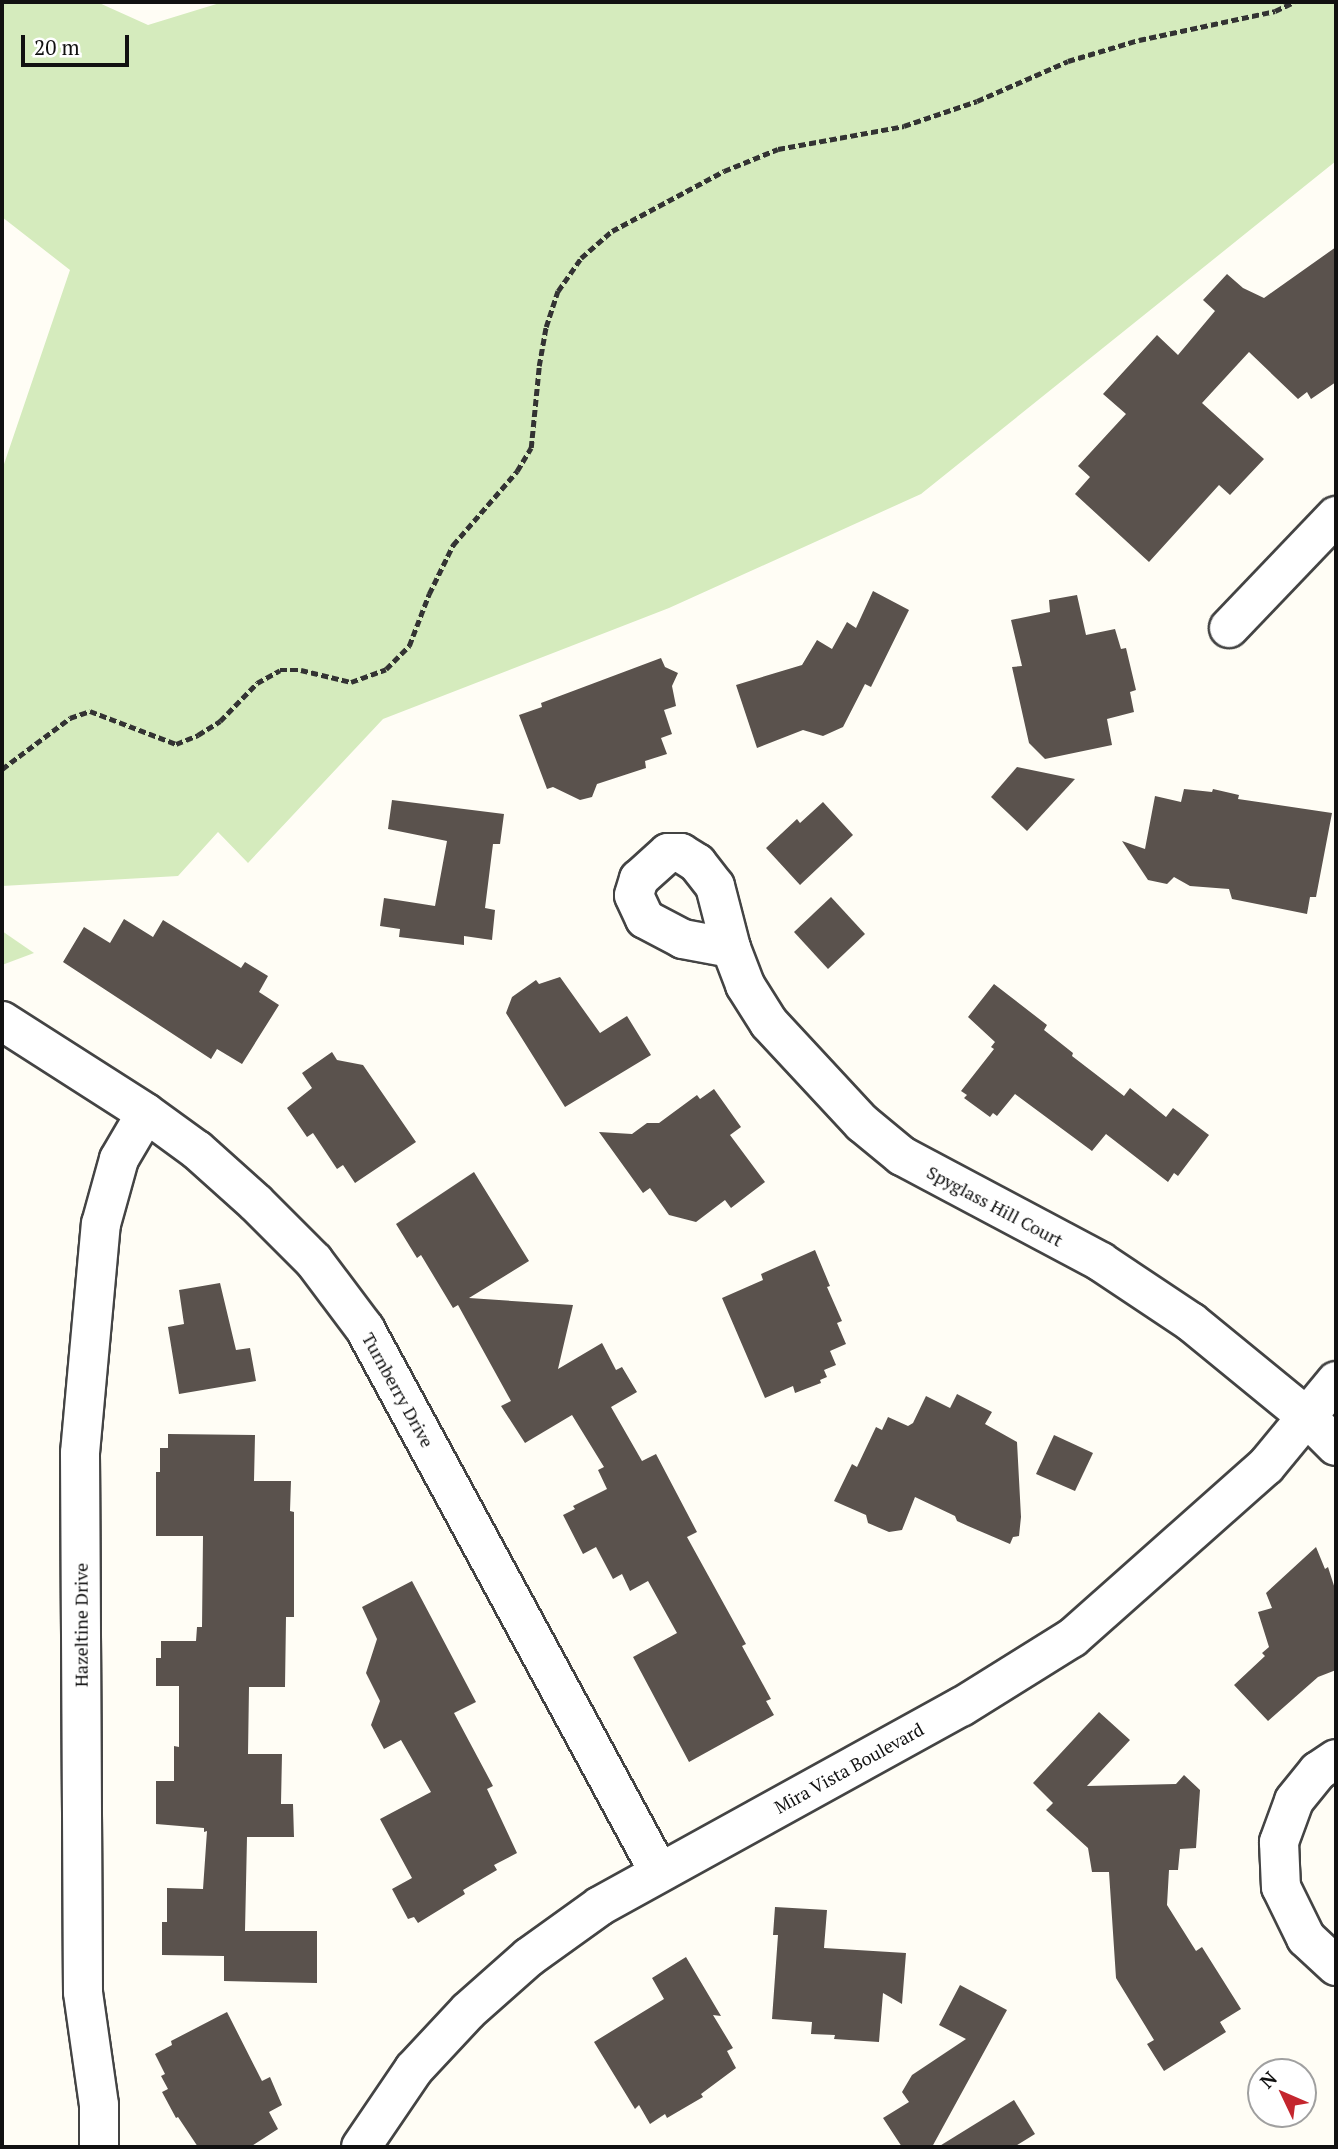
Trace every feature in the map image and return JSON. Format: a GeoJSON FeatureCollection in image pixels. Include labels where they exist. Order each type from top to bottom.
{"type":"FeatureCollection","features":[{"type":"Feature","properties":{"kind":"street"},"geometry":{"type":"LineString","coordinates":[[1229,628],[1336,516]]}},
{"type":"Feature","properties":{"kind":"street","name":"Spyglass Hill Court"},"geometry":{"type":"LineString","coordinates":[[731,948],[745,985],[769,1023],[862,1123],[902,1156],[1101,1262],[1191,1322],[1307,1417],[1336,1446]]}},
{"type":"Feature","properties":{"kind":"street","name":"Turnberry Drive"},"geometry":{"type":"LineString","coordinates":[[2,1021],[146,1113],[197,1150],[256,1203],[314,1261],[365,1329],[659,1872]]}},
{"type":"Feature","properties":{"kind":"street","name":"Hazeltine Drive"},"geometry":{"type":"LineString","coordinates":[[99,2147],[99,2105],[83,1992],[79,1453],[101,1224],[119,1159],[146,1113]]}},
{"type":"Feature","properties":{"kind":"street","name":"Mira Vista Boulevard"},"geometry":{"type":"LineString","coordinates":[[361,2147],[414,2069],[468,2011],[529,1957],[600,1906],[961,1707],[1072,1638],[1266,1466],[1336,1381]]}},
{"type":"Feature","properties":{"kind":"street"},"geometry":{"type":"LineString","coordinates":[[1336,1759],[1318,1772],[1294,1801],[1279,1842],[1281,1887],[1306,1938],[1336,1966]]}},
{"type":"Feature","properties":{"kind":"path"},"geometry":{"type":"LineString","coordinates":[[2,769],[70,718],[90,711],[176,744],[198,735],[220,721],[257,683],[280,670],[301,670],[351,682],[386,669],[409,646],[429,594],[453,545],[517,471],[531,449],[539,366],[546,327],[558,291],[580,258],[612,232],[724,171],[778,149],[904,126],[977,101],[1068,61],[1139,40],[1275,11],[1294,2]]}},
{"type":"Feature","properties":{"kind":"green space"},"geometry":{"type":"Polygon","coordinates":[[[2,2],[97,2],[148,25],[223,2],[1336,2],[1336,161],[921,494],[669,608],[383,719],[248,863],[218,832],[178,876],[2,886],[2,470],[70,270],[2,217],[2,2]]]}},
{"type":"Feature","properties":{"kind":"green space"},"geometry":{"type":"Polygon","coordinates":[[[2,931],[34,953],[2,965],[2,931]]]}},
{"type":"Feature","properties":{"kind":"building"},"geometry":{"type":"Polygon","coordinates":[[[1336,247],[1336,382],[1311,399],[1307,392],[1298,399],[1249,352],[1202,403],[1264,459],[1230,495],[1219,485],[1149,562],[1075,494],[1090,477],[1078,466],[1126,414],[1103,394],[1157,335],[1178,355],[1215,311],[1203,300],[1227,274],[1243,288],[1264,298],[1336,247]]]}},
{"type":"Feature","properties":{"kind":"building"},"geometry":{"type":"Polygon","coordinates":[[[873,591],[909,610],[871,687],[865,684],[843,727],[823,736],[803,730],[757,748],[736,685],[802,665],[817,640],[832,649],[847,622],[856,628],[873,591]]]}},
{"type":"Feature","properties":{"kind":"building"},"geometry":{"type":"Polygon","coordinates":[[[1077,595],[1086,635],[1115,629],[1121,649],[1126,648],[1136,690],[1130,692],[1134,712],[1107,719],[1112,745],[1045,759],[1029,743],[1012,667],[1022,666],[1011,620],[1050,612],[1049,600],[1077,595]]]}},
{"type":"Feature","properties":{"kind":"building"},"geometry":{"type":"Polygon","coordinates":[[[661,658],[665,667],[678,673],[672,686],[676,706],[664,710],[672,734],[661,738],[667,754],[645,761],[646,768],[597,784],[592,797],[580,800],[553,787],[547,789],[519,715],[542,707],[541,703],[661,658]]]}},
{"type":"Feature","properties":{"kind":"building"},"geometry":{"type":"Polygon","coordinates":[[[1017,767],[1075,779],[1027,831],[991,797],[1017,767]]]}},
{"type":"Feature","properties":{"kind":"building"},"geometry":{"type":"Polygon","coordinates":[[[1184,789],[1212,792],[1213,789],[1239,795],[1238,799],[1332,813],[1316,897],[1310,897],[1307,914],[1232,899],[1229,889],[1190,886],[1174,877],[1167,884],[1148,880],[1122,841],[1145,849],[1155,796],[1181,802],[1184,789]]]}},
{"type":"Feature","properties":{"kind":"building"},"geometry":{"type":"Polygon","coordinates":[[[392,800],[504,814],[500,844],[493,844],[485,908],[495,910],[492,940],[464,936],[464,945],[399,937],[400,929],[380,926],[384,898],[435,906],[447,841],[388,829],[392,800]]]}},
{"type":"Feature","properties":{"kind":"building"},"geometry":{"type":"Polygon","coordinates":[[[823,802],[853,835],[800,885],[766,848],[797,819],[800,823],[823,802]]]}},
{"type":"Feature","properties":{"kind":"building"},"geometry":{"type":"Polygon","coordinates":[[[831,897],[865,934],[828,969],[794,932],[831,897]]]}},
{"type":"Feature","properties":{"kind":"building"},"geometry":{"type":"Polygon","coordinates":[[[124,919],[153,937],[163,920],[241,968],[245,962],[268,976],[259,992],[279,1005],[242,1064],[217,1049],[211,1059],[63,962],[84,927],[110,943],[124,919]]]}},
{"type":"Feature","properties":{"kind":"building"},"geometry":{"type":"Polygon","coordinates":[[[560,977],[600,1033],[627,1016],[651,1055],[565,1107],[506,1013],[512,997],[536,980],[539,984],[560,977]]]}},
{"type":"Feature","properties":{"kind":"building"},"geometry":{"type":"Polygon","coordinates":[[[994,984],[1047,1025],[1044,1030],[1073,1053],[1072,1056],[1124,1096],[1130,1088],[1166,1117],[1173,1108],[1209,1135],[1178,1176],[1174,1173],[1168,1182],[1106,1134],[1092,1151],[1015,1094],[997,1116],[993,1113],[990,1117],[964,1098],[967,1095],[961,1091],[994,1049],[991,1047],[995,1042],[968,1017],[994,984]]]}},
{"type":"Feature","properties":{"kind":"building"},"geometry":{"type":"Polygon","coordinates":[[[332,1052],[337,1060],[363,1065],[416,1142],[355,1183],[343,1165],[337,1169],[313,1133],[307,1137],[287,1108],[312,1088],[302,1073],[332,1052]]]}},
{"type":"Feature","properties":{"kind":"building"},"geometry":{"type":"Polygon","coordinates":[[[714,1089],[741,1127],[730,1135],[765,1182],[731,1208],[725,1200],[696,1222],[669,1215],[650,1188],[643,1193],[599,1132],[632,1134],[647,1123],[659,1123],[697,1095],[700,1099],[714,1089]]]}},
{"type":"Feature","properties":{"kind":"building"},"geometry":{"type":"Polygon","coordinates":[[[474,1172],[529,1261],[469,1298],[573,1305],[558,1369],[602,1343],[616,1370],[622,1367],[637,1392],[611,1407],[642,1461],[656,1454],[697,1532],[687,1537],[746,1644],[742,1646],[771,1699],[766,1701],[774,1715],[689,1762],[633,1657],[677,1633],[648,1581],[630,1591],[622,1574],[613,1579],[596,1547],[583,1554],[563,1515],[575,1509],[573,1506],[607,1489],[598,1470],[604,1467],[572,1415],[525,1443],[501,1406],[511,1401],[458,1305],[453,1308],[421,1255],[417,1258],[396,1224],[474,1172]]]}},
{"type":"Feature","properties":{"kind":"building"},"geometry":{"type":"Polygon","coordinates":[[[815,1250],[842,1321],[837,1323],[846,1344],[830,1351],[836,1365],[824,1370],[827,1377],[820,1380],[821,1383],[795,1393],[793,1386],[765,1398],[722,1298],[763,1280],[761,1274],[815,1250]]]}},
{"type":"Feature","properties":{"kind":"building"},"geometry":{"type":"Polygon","coordinates":[[[220,1283],[236,1350],[250,1348],[256,1381],[179,1394],[168,1327],[184,1324],[179,1290],[220,1283]]]}},
{"type":"Feature","properties":{"kind":"building"},"geometry":{"type":"Polygon","coordinates":[[[957,1394],[992,1412],[985,1424],[1017,1442],[1021,1517],[1019,1536],[1013,1537],[1010,1544],[957,1521],[955,1516],[915,1497],[902,1530],[889,1532],[868,1523],[866,1515],[834,1501],[852,1464],[857,1467],[876,1427],[882,1430],[888,1417],[908,1426],[913,1423],[926,1396],[950,1408],[957,1394]]]}},
{"type":"Feature","properties":{"kind":"building"},"geometry":{"type":"Polygon","coordinates":[[[168,1434],[255,1435],[254,1481],[291,1481],[290,1511],[294,1512],[294,1617],[286,1617],[285,1687],[249,1687],[248,1754],[282,1754],[281,1804],[293,1804],[294,1837],[247,1837],[245,1931],[317,1931],[317,1983],[224,1981],[224,1956],[162,1955],[162,1922],[167,1922],[167,1888],[203,1889],[207,1831],[204,1832],[204,1828],[156,1824],[156,1781],[174,1781],[174,1746],[179,1747],[179,1686],[156,1686],[156,1658],[161,1658],[161,1641],[196,1641],[197,1627],[202,1627],[203,1536],[156,1536],[156,1472],[160,1472],[160,1448],[168,1448],[168,1434]]]}},
{"type":"Feature","properties":{"kind":"building"},"geometry":{"type":"Polygon","coordinates":[[[1054,1435],[1093,1453],[1075,1491],[1036,1474],[1054,1435]]]}},
{"type":"Feature","properties":{"kind":"building"},"geometry":{"type":"Polygon","coordinates":[[[1316,1547],[1325,1569],[1328,1567],[1336,1592],[1336,1670],[1318,1677],[1268,1721],[1234,1685],[1265,1656],[1262,1653],[1269,1647],[1258,1612],[1272,1608],[1266,1593],[1316,1547]]]}},
{"type":"Feature","properties":{"kind":"building"},"geometry":{"type":"Polygon","coordinates":[[[412,1581],[476,1702],[454,1713],[493,1786],[487,1789],[517,1853],[494,1865],[497,1870],[463,1890],[465,1894],[418,1923],[414,1917],[408,1919],[392,1889],[412,1878],[380,1819],[431,1792],[401,1740],[384,1749],[371,1725],[380,1701],[366,1673],[377,1639],[362,1607],[412,1581]]]}},
{"type":"Feature","properties":{"kind":"building"},"geometry":{"type":"Polygon","coordinates":[[[1099,1712],[1130,1740],[1087,1786],[1176,1784],[1184,1775],[1200,1790],[1196,1848],[1180,1849],[1178,1870],[1169,1870],[1167,1905],[1196,1951],[1202,1947],[1241,2009],[1220,2022],[1226,2032],[1164,2071],[1147,2044],[1154,2040],[1116,1978],[1109,1872],[1092,1872],[1088,1848],[1046,1810],[1053,1803],[1033,1783],[1099,1712]]]}},
{"type":"Feature","properties":{"kind":"building"},"geometry":{"type":"Polygon","coordinates":[[[775,1907],[827,1910],[824,1948],[906,1953],[902,2004],[883,1993],[879,2042],[834,2039],[835,2035],[811,2034],[812,2022],[772,2019],[778,1935],[773,1935],[775,1907]]]}},
{"type":"Feature","properties":{"kind":"building"},"geometry":{"type":"Polygon","coordinates":[[[686,1957],[721,2016],[713,2015],[733,2048],[727,2051],[736,2068],[701,2094],[703,2097],[667,2118],[665,2114],[650,2124],[639,2105],[635,2109],[594,2042],[664,1999],[652,1978],[686,1957]]]}},
{"type":"Feature","properties":{"kind":"building"},"geometry":{"type":"Polygon","coordinates":[[[960,1985],[1007,2010],[932,2147],[902,2147],[883,2118],[909,2102],[902,2092],[912,2075],[966,2039],[939,2025],[960,1985]]]}},
{"type":"Feature","properties":{"kind":"building"},"geometry":{"type":"Polygon","coordinates":[[[227,2012],[262,2081],[270,2077],[282,2105],[269,2112],[278,2129],[250,2147],[198,2147],[178,2117],[176,2118],[162,2092],[168,2089],[161,2076],[165,2074],[155,2054],[172,2045],[171,2041],[227,2012]]]}},
{"type":"Feature","properties":{"kind":"building"},"geometry":{"type":"Polygon","coordinates":[[[1014,2100],[1035,2134],[1014,2147],[938,2147],[1014,2100]]]}}]}
